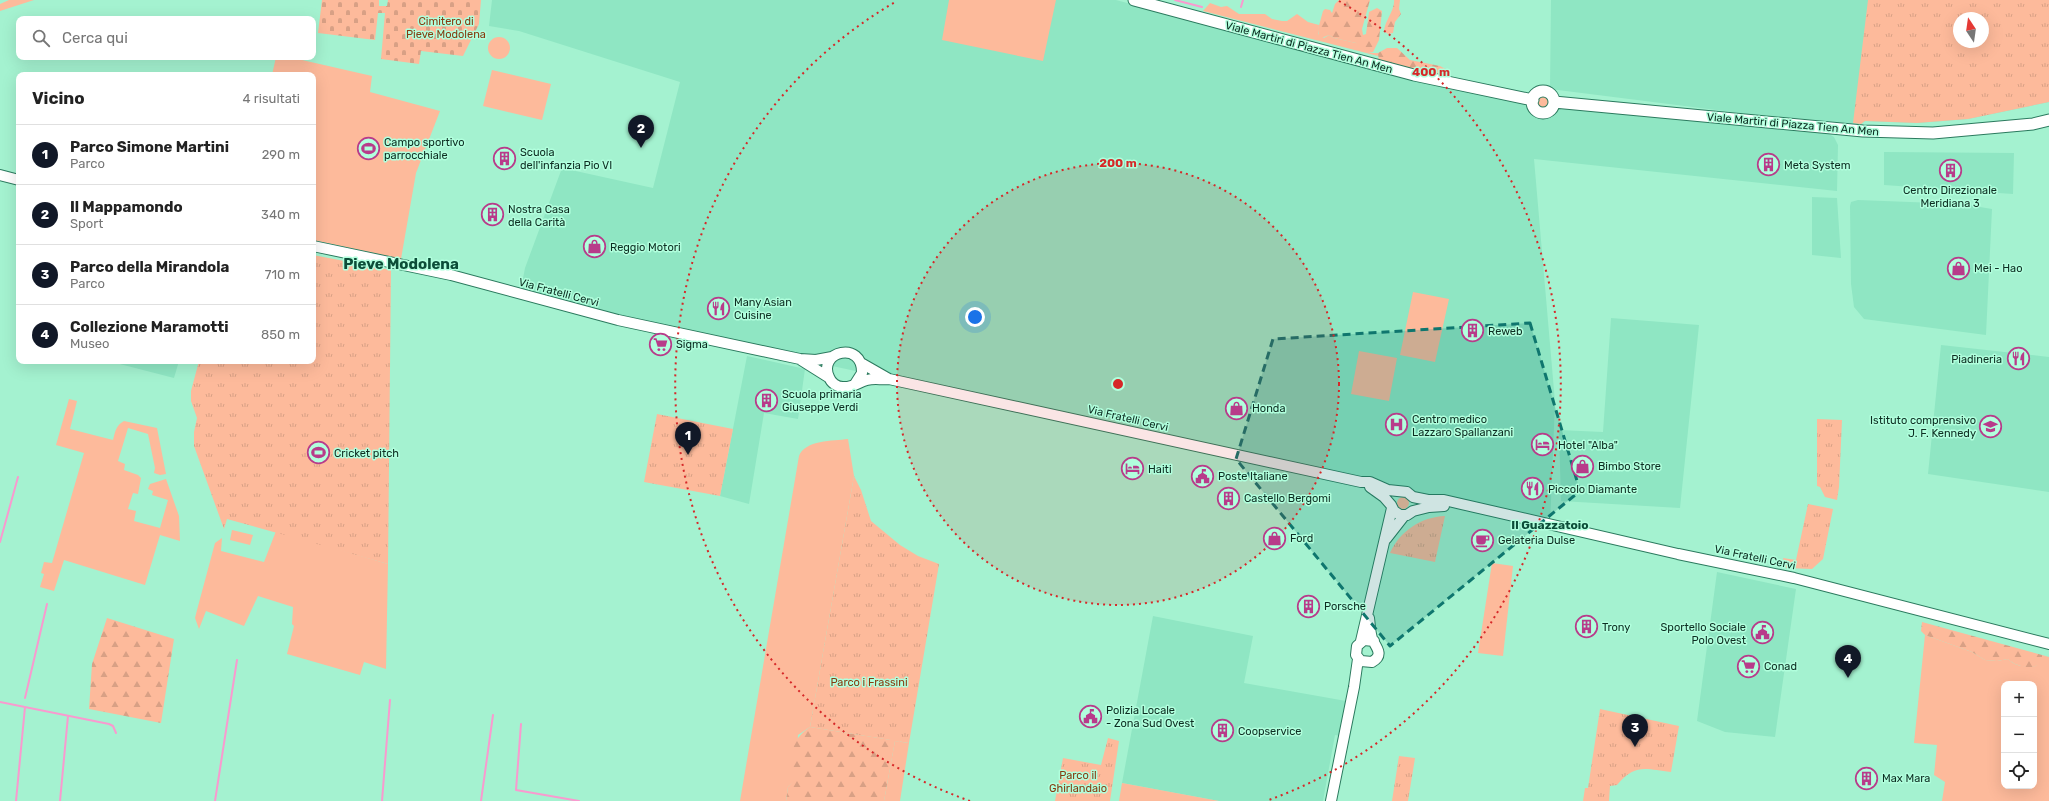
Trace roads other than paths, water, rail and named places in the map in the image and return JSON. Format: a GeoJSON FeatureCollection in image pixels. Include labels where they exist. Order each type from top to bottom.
{"type":"FeatureCollection","features":[{"type":"Feature","properties":{"kind":"main road","name":"Viale Martiri di Piazza Tien An Men"},"geometry":{"type":"LineString","coordinates":[[1134,0],[1414,75],[1532,100],[1538,93],[1544,91],[1550,94],[1554,102],[1863,131],[1933,133],[2033,124],[2049,125]]}},
{"type":"Feature","properties":{"kind":"main road"},"geometry":{"type":"LineString","coordinates":[[1532,100],[1535,109],[1544,113],[1552,108],[1554,102]]}},
{"type":"Feature","properties":{"kind":"main road","name":"Viale Martiri di Piazza Tien An Men"},"geometry":{"type":"LineString","coordinates":[[2033,124],[2049,120]]}},
{"type":"Feature","properties":{"kind":"main road"},"geometry":{"type":"LineString","coordinates":[[0,175],[16,179]]}},
{"type":"Feature","properties":{"kind":"main road","name":"Via Fratelli Cervi"},"geometry":{"type":"LineString","coordinates":[[316,247],[451,276],[618,320],[800,359],[816,360],[832,357],[840,353],[850,353],[861,363],[889,379]]}},
{"type":"Feature","properties":{"kind":"main road"},"geometry":{"type":"LineString","coordinates":[[828,376],[827,366],[832,357]]}},
{"type":"Feature","properties":{"kind":"main road","name":"Via Fratelli Cervi"},"geometry":{"type":"LineString","coordinates":[[800,359],[828,376],[834,384],[841,387],[870,379],[889,379],[1361,482],[1370,482],[1384,489],[1408,492],[1413,497],[1444,500],[1454,504],[1794,578],[2049,644]]}},
{"type":"Feature","properties":{"kind":"main road"},"geometry":{"type":"LineString","coordinates":[[855,384],[861,377],[861,363]]}},
{"type":"Feature","properties":{"kind":"main road","name":"Via Fratelli Cervi"},"geometry":{"type":"LineString","coordinates":[[1361,482],[1377,491],[1392,506],[1397,514],[1454,504]]}},
{"type":"Feature","properties":{"kind":"main road"},"geometry":{"type":"LineString","coordinates":[[1331,801],[1354,687],[1358,659],[1356,648],[1361,641],[1368,615],[1395,495],[1401,492]]}},
{"type":"Feature","properties":{"kind":"main road"},"geometry":{"type":"LineString","coordinates":[[1384,542],[1415,504],[1413,497]]}},
{"type":"Feature","properties":{"kind":"main road"},"geometry":{"type":"LineString","coordinates":[[1354,687],[1360,674],[1369,663],[1376,659],[1379,653],[1378,646],[1374,641],[1368,615]]}},
{"type":"Feature","properties":{"kind":"main road"},"geometry":{"type":"LineString","coordinates":[[1361,641],[1367,639],[1374,641]]}},
{"type":"Feature","properties":{"kind":"main road"},"geometry":{"type":"LineString","coordinates":[[1358,659],[1369,663]]}},
{"type":"Feature","properties":{"kind":"waterway"},"geometry":{"type":"LineString","coordinates":[[1175,0],[1202,7]]}},
{"type":"Feature","properties":{"kind":"waterway"},"geometry":{"type":"LineString","coordinates":[[1241,7],[1243,0]]}},
{"type":"Feature","properties":{"kind":"waterway"},"geometry":{"type":"LineString","coordinates":[[0,542],[18,477]]}},
{"type":"Feature","properties":{"kind":"waterway"},"geometry":{"type":"LineString","coordinates":[[25,698],[47,604]]}},
{"type":"Feature","properties":{"kind":"waterway"},"geometry":{"type":"LineString","coordinates":[[215,801],[237,660]]}},
{"type":"Feature","properties":{"kind":"waterway"},"geometry":{"type":"LineString","coordinates":[[382,801],[390,700]]}},
{"type":"Feature","properties":{"kind":"waterway"},"geometry":{"type":"LineString","coordinates":[[0,702],[109,724],[113,726],[116,733]]}},
{"type":"Feature","properties":{"kind":"waterway"},"geometry":{"type":"LineString","coordinates":[[16,801],[25,707]]}},
{"type":"Feature","properties":{"kind":"waterway"},"geometry":{"type":"LineString","coordinates":[[481,801],[493,715]]}},
{"type":"Feature","properties":{"kind":"waterway"},"geometry":{"type":"LineString","coordinates":[[60,801],[68,716]]}},
{"type":"Feature","properties":{"kind":"waterway"},"geometry":{"type":"LineString","coordinates":[[521,724],[516,790],[579,801]]}},
{"type":"Feature","properties":{"kind":"place","name":"Campo sportivo parrocchiale"},"geometry":{"type":"Point","coordinates":[369,148]}},
{"type":"Feature","properties":{"kind":"place","name":"Il Mappamondo"},"geometry":{"type":"Point","coordinates":[641,148]}},
{"type":"Feature","properties":{"kind":"place","name":"Scuola dell'infanzia Pio VI"},"geometry":{"type":"Point","coordinates":[505,158]}},
{"type":"Feature","properties":{"kind":"place","name":"Meta System"},"geometry":{"type":"Point","coordinates":[1768,165]}},
{"type":"Feature","properties":{"kind":"place","name":"Centro Direzionale Meridiana 3"},"geometry":{"type":"Point","coordinates":[1950,170]}},
{"type":"Feature","properties":{"kind":"place","name":"Nostra Casa della Carità"},"geometry":{"type":"Point","coordinates":[493,215]}},
{"type":"Feature","properties":{"kind":"place","name":"Reggio Motori"},"geometry":{"type":"Point","coordinates":[595,247]}},
{"type":"Feature","properties":{"kind":"place","name":"Mei - Hao"},"geometry":{"type":"Point","coordinates":[1959,268]}},
{"type":"Feature","properties":{"kind":"place","name":"Many Asian Cuisine"},"geometry":{"type":"Point","coordinates":[718,308]}},
{"type":"Feature","properties":{"kind":"place","name":"Reweb"},"geometry":{"type":"Point","coordinates":[1472,331]}},
{"type":"Feature","properties":{"kind":"place","name":"Sigma"},"geometry":{"type":"Point","coordinates":[661,344]}},
{"type":"Feature","properties":{"kind":"place","name":"Piadineria"},"geometry":{"type":"Point","coordinates":[2018,359]}},
{"type":"Feature","properties":{"kind":"place","name":"Scuola primaria Giuseppe Verdi"},"geometry":{"type":"Point","coordinates":[767,400]}},
{"type":"Feature","properties":{"kind":"place","name":"Honda"},"geometry":{"type":"Point","coordinates":[1237,408]}},
{"type":"Feature","properties":{"kind":"place","name":"Centro medico Lazzaro Spallanzani"},"geometry":{"type":"Point","coordinates":[1397,425]}},
{"type":"Feature","properties":{"kind":"place","name":"Istituto comprensivo J. F. Kennedy"},"geometry":{"type":"Point","coordinates":[1991,426]}},
{"type":"Feature","properties":{"kind":"place","name":"Hotel \"Alba\""},"geometry":{"type":"Point","coordinates":[1543,445]}},
{"type":"Feature","properties":{"kind":"place","name":"Cricket pitch"},"geometry":{"type":"Point","coordinates":[319,453]}},
{"type":"Feature","properties":{"kind":"place","name":"Parco Simone Martini"},"geometry":{"type":"Point","coordinates":[688,455]}},
{"type":"Feature","properties":{"kind":"place","name":"Bimbo Store"},"geometry":{"type":"Point","coordinates":[1583,466]}},
{"type":"Feature","properties":{"kind":"place","name":"Haiti"},"geometry":{"type":"Point","coordinates":[1132,469]}},
{"type":"Feature","properties":{"kind":"place","name":"Poste Italiane"},"geometry":{"type":"Point","coordinates":[1202,476]}},
{"type":"Feature","properties":{"kind":"place","name":"Piccolo Diamante"},"geometry":{"type":"Point","coordinates":[1532,489]}},
{"type":"Feature","properties":{"kind":"place","name":"Castello Bergomi"},"geometry":{"type":"Point","coordinates":[1229,498]}},
{"type":"Feature","properties":{"kind":"place","name":"Ford"},"geometry":{"type":"Point","coordinates":[1274,538]}},
{"type":"Feature","properties":{"kind":"place","name":"Gelateria Dulse"},"geometry":{"type":"Point","coordinates":[1483,540]}},
{"type":"Feature","properties":{"kind":"place","name":"Porsche"},"geometry":{"type":"Point","coordinates":[1308,606]}},
{"type":"Feature","properties":{"kind":"place","name":"Trony"},"geometry":{"type":"Point","coordinates":[1587,627]}},
{"type":"Feature","properties":{"kind":"place","name":"Sportello Sociale Polo Ovest"},"geometry":{"type":"Point","coordinates":[1762,633]}},
{"type":"Feature","properties":{"kind":"place","name":"Conad"},"geometry":{"type":"Point","coordinates":[1749,666]}},
{"type":"Feature","properties":{"kind":"place","name":"Collezione Maramotti"},"geometry":{"type":"Point","coordinates":[1848,678]}},
{"type":"Feature","properties":{"kind":"place","name":"Polizia Locale - Zona Sud Ovest"},"geometry":{"type":"Point","coordinates":[1090,716]}},
{"type":"Feature","properties":{"kind":"place","name":"Coopservice"},"geometry":{"type":"Point","coordinates":[1222,731]}},
{"type":"Feature","properties":{"kind":"place","name":"Parco della Mirandola"},"geometry":{"type":"Point","coordinates":[1635,747]}},
{"type":"Feature","properties":{"kind":"place","name":"Max Mara"},"geometry":{"type":"Point","coordinates":[1866,778]}},
{"type":"Feature","properties":{"kind":"district","name":"Pieve Modolena"},"geometry":{"type":"Point","coordinates":[401,264]}},
{"type":"Feature","properties":{"kind":"district","name":"Il Guazzatoio"},"geometry":{"type":"Point","coordinates":[1550,525]}},
{"type":"Feature","properties":{"kind":"park label","name":"Cimitero di Pieve Modolena"},"geometry":{"type":"Point","coordinates":[446,27]}},
{"type":"Feature","properties":{"kind":"park label","name":"Parco i Frassini"},"geometry":{"type":"Point","coordinates":[869,682]}},
{"type":"Feature","properties":{"kind":"park label","name":"Parco il Ghirlandaio"},"geometry":{"type":"Point","coordinates":[1078,781]}}]}
